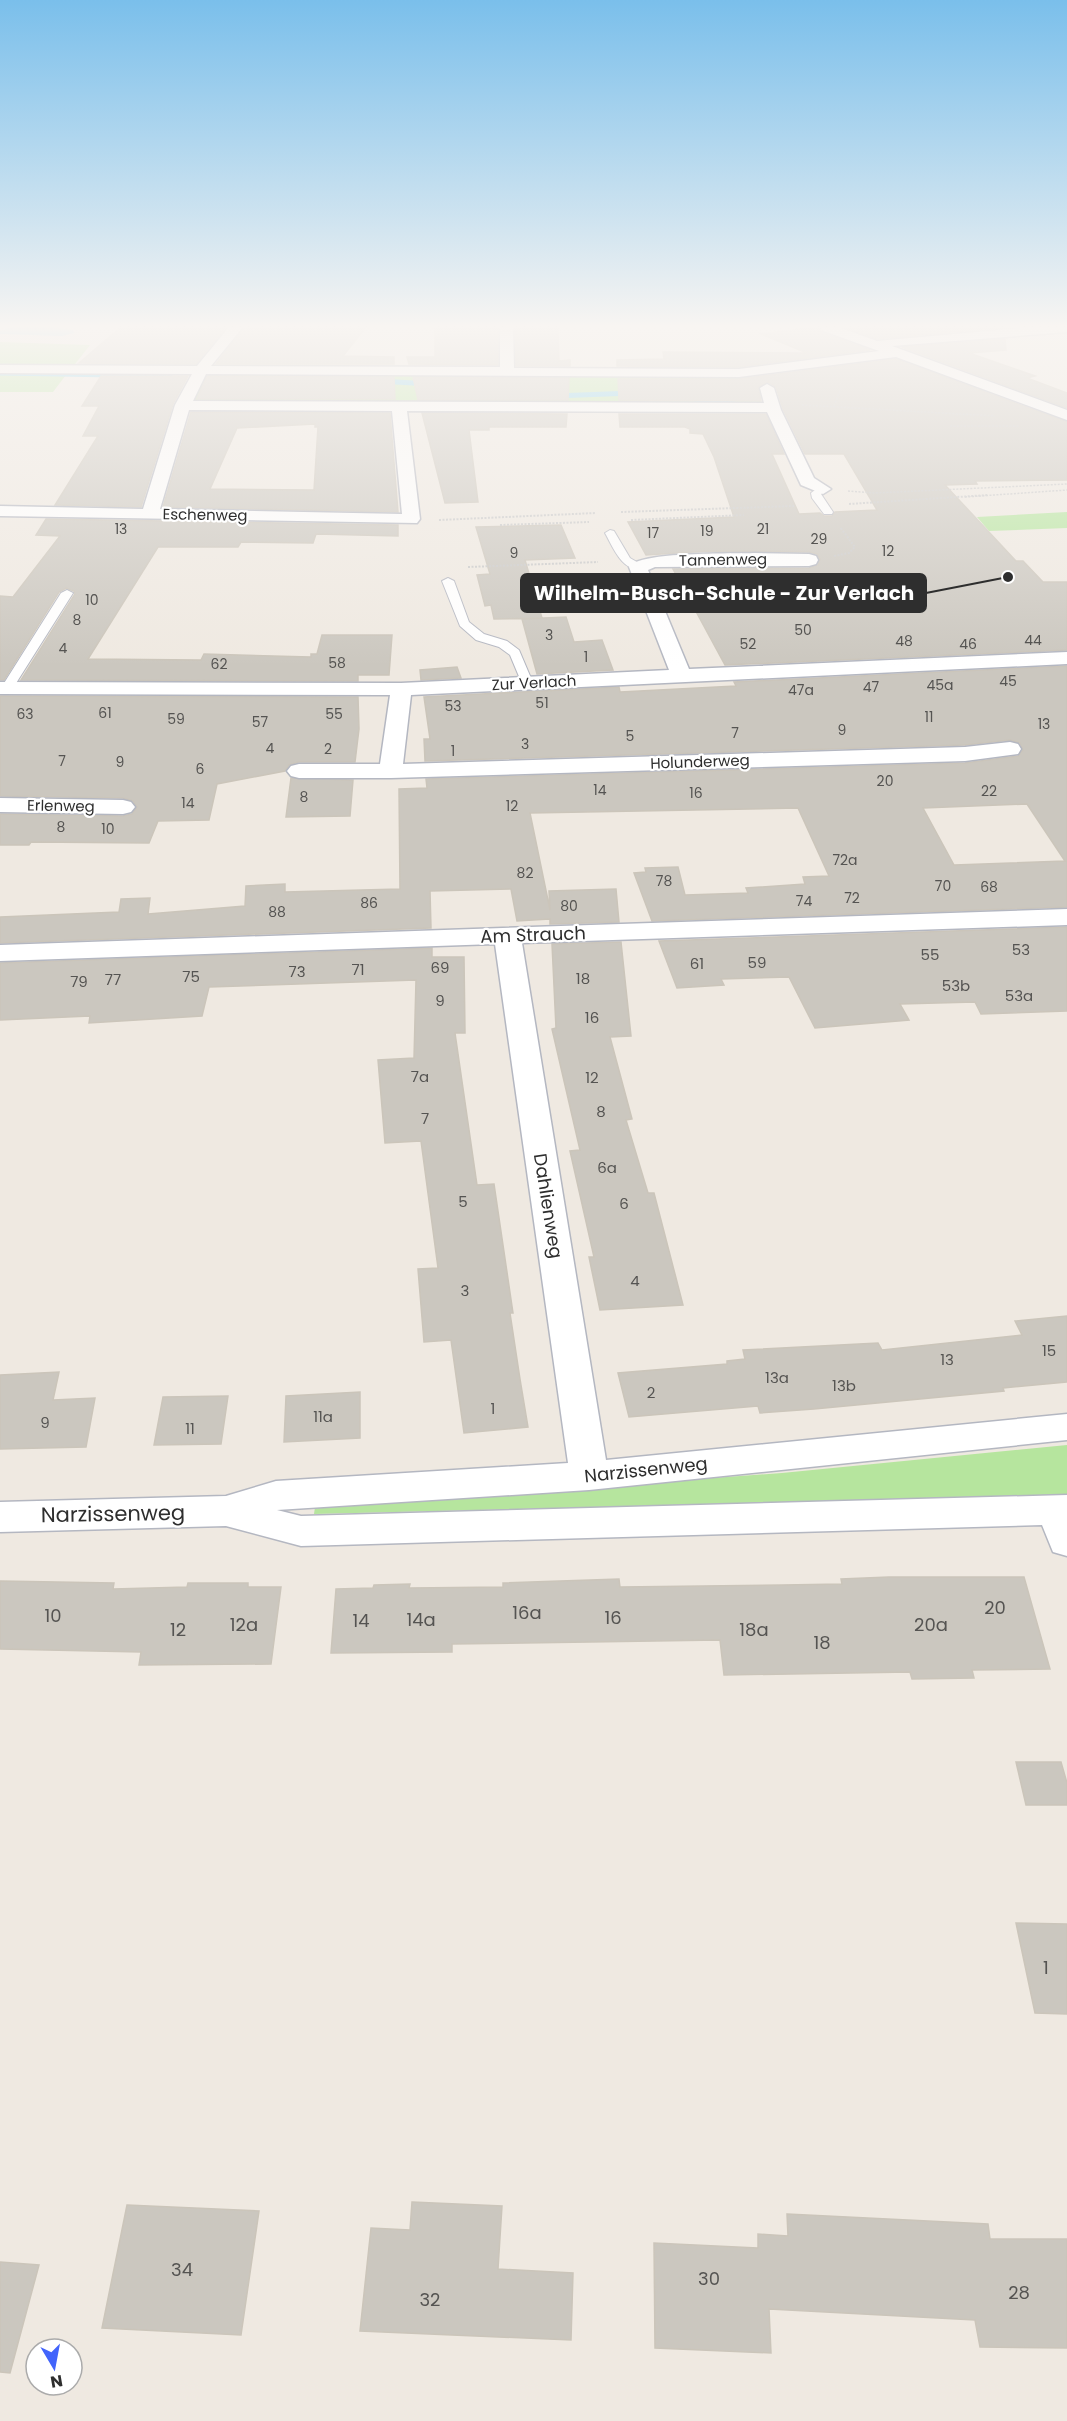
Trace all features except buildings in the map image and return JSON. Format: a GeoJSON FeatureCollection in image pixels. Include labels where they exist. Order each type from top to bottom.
{"type":"FeatureCollection","features":[{"type":"Feature","properties":{"kind":"street"},"geometry":{"type":"LineString","coordinates":[[150,514],[172,440]]}},
{"type":"Feature","properties":{"kind":"street"},"geometry":{"type":"LineString","coordinates":[[403,440],[411,519]]}},
{"type":"Feature","properties":{"kind":"street"},"geometry":{"type":"LineString","coordinates":[[787,440],[807,481],[823,489]]}},
{"type":"Feature","properties":{"kind":"street","name":"Eschenweg"},"geometry":{"type":"LineString","coordinates":[[0,512],[411,519]]}},
{"type":"Feature","properties":{"kind":"street","name":"Tannenweg"},"geometry":{"type":"LineString","coordinates":[[638,567],[653,562],[809,560]]}},
{"type":"Feature","properties":{"kind":"street"},"geometry":{"type":"LineString","coordinates":[[638,567],[681,675]]}},
{"type":"Feature","properties":{"kind":"street","name":"Zur Verlach"},"geometry":{"type":"LineString","coordinates":[[3,688],[401,689],[1067,658]]}},
{"type":"Feature","properties":{"kind":"street"},"geometry":{"type":"LineString","coordinates":[[391,771],[401,689]]}},
{"type":"Feature","properties":{"kind":"street","name":"Holunderweg"},"geometry":{"type":"LineString","coordinates":[[299,771],[391,771],[953,754],[1010,749]]}},
{"type":"Feature","properties":{"kind":"street","name":"Erlenweg"},"geometry":{"type":"LineString","coordinates":[[0,805],[123,807]]}},
{"type":"Feature","properties":{"kind":"street","name":"Am Strauch"},"geometry":{"type":"LineString","coordinates":[[0,953],[1067,917]]}},
{"type":"Feature","properties":{"kind":"street","name":"Dahlienweg"},"geometry":{"type":"LineString","coordinates":[[507,935],[589,1476]]}},
{"type":"Feature","properties":{"kind":"street","name":"Narzissenweg"},"geometry":{"type":"LineString","coordinates":[[226,1511],[276,1495],[589,1476],[1067,1427]]}},
{"type":"Feature","properties":{"kind":"street","name":"Narzissenweg"},"geometry":{"type":"LineString","coordinates":[[0,1516],[226,1511],[301,1531],[1064,1520]]}},
{"type":"Feature","properties":{"kind":"lane"},"geometry":{"type":"LineString","coordinates":[[823,489],[816,493],[826,509]]}},
{"type":"Feature","properties":{"kind":"lane"},"geometry":{"type":"LineString","coordinates":[[610,533],[626,560],[638,567]]}},
{"type":"Feature","properties":{"kind":"lane"},"geometry":{"type":"LineString","coordinates":[[448,581],[464,624],[480,637],[503,644],[515,653],[526,683]]}},
{"type":"Feature","properties":{"kind":"lane"},"geometry":{"type":"LineString","coordinates":[[3,688],[67,593]]}},
{"type":"Feature","properties":{"kind":"path"},"geometry":{"type":"LineString","coordinates":[[823,489],[875,493],[1067,484]]}},
{"type":"Feature","properties":{"kind":"path"},"geometry":{"type":"LineString","coordinates":[[613,512],[826,509],[1067,490]]}},
{"type":"Feature","properties":{"kind":"path"},"geometry":{"type":"LineString","coordinates":[[411,519],[456,521],[601,513]]}},
{"type":"Feature","properties":{"kind":"path"},"geometry":{"type":"LineString","coordinates":[[500,525],[744,515]]}},
{"type":"Feature","properties":{"kind":"path"},"geometry":{"type":"LineString","coordinates":[[603,521],[610,533]]}},
{"type":"Feature","properties":{"kind":"path"},"geometry":{"type":"LineString","coordinates":[[448,581],[462,568],[599,562]]}},
{"type":"Feature","properties":{"kind":"green space"},"geometry":{"type":"Polygon","coordinates":[[[1067,512],[1067,528],[989,531],[977,517],[1067,512]]]}},
{"type":"Feature","properties":{"kind":"green space"},"geometry":{"type":"Polygon","coordinates":[[[1067,1445],[1067,1496],[314,1514],[315,1507],[782,1473],[1067,1445]]]}},
{"type":"Feature","properties":{"kind":"place","name":"Wilhelm-Busch-Schule - Zur Verlach"},"geometry":{"type":"Point","coordinates":[1008,577]}}]}
